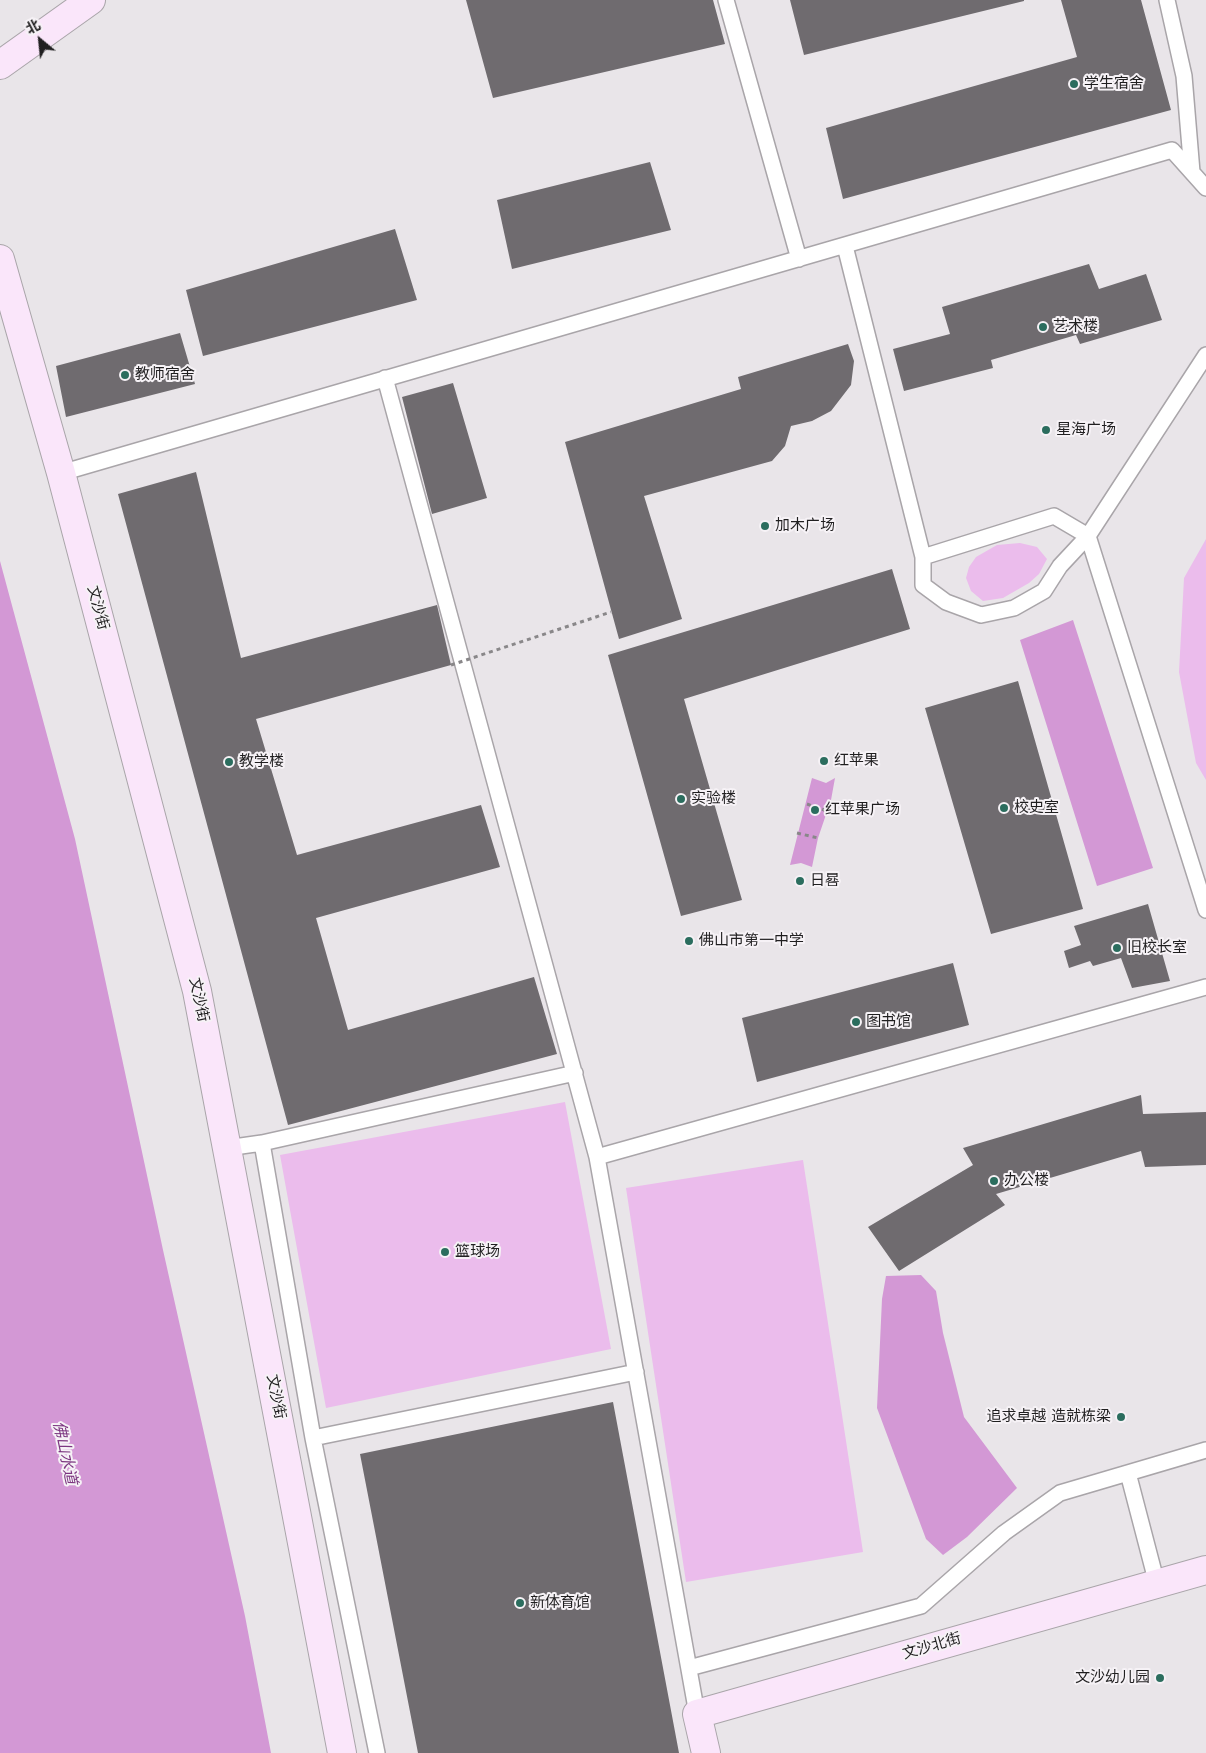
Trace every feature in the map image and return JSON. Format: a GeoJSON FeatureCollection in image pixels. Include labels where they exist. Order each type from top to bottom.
{"type":"FeatureCollection","features":[{"type":"Feature","properties":{"kind":"street"},"geometry":{"type":"LineString","coordinates":[[0,65],[92,0]]}},
{"type":"Feature","properties":{"kind":"street","name":"文沙街"},"geometry":{"type":"LineString","coordinates":[[0,259],[61,473],[197,991],[342,1753]]}},
{"type":"Feature","properties":{"kind":"street","name":"文沙北街"},"geometry":{"type":"LineString","coordinates":[[697,1714],[1206,1570]]}},
{"type":"Feature","properties":{"kind":"street"},"geometry":{"type":"LineString","coordinates":[[697,1714],[706,1753]]}},
{"type":"Feature","properties":{"kind":"lane"},"geometry":{"type":"LineString","coordinates":[[726,0],[799,260]]}},
{"type":"Feature","properties":{"kind":"lane"},"geometry":{"type":"LineString","coordinates":[[1167,0],[1184,76],[1192,172]]}},
{"type":"Feature","properties":{"kind":"lane"},"geometry":{"type":"LineString","coordinates":[[61,473],[1172,150],[1206,188]]}},
{"type":"Feature","properties":{"kind":"lane"},"geometry":{"type":"LineString","coordinates":[[845,246],[923,557],[923,585],[946,602],[981,615],[1014,608],[1044,591],[1060,566],[1088,536],[1206,355]]}},
{"type":"Feature","properties":{"kind":"lane"},"geometry":{"type":"LineString","coordinates":[[384,378],[597,1157],[697,1714]]}},
{"type":"Feature","properties":{"kind":"lane"},"geometry":{"type":"LineString","coordinates":[[923,557],[1054,516],[1088,536],[1206,910]]}},
{"type":"Feature","properties":{"kind":"lane"},"geometry":{"type":"LineString","coordinates":[[597,1157],[1206,987]]}},
{"type":"Feature","properties":{"kind":"lane"},"geometry":{"type":"LineString","coordinates":[[227,1148],[262,1143],[575,1073]]}},
{"type":"Feature","properties":{"kind":"lane"},"geometry":{"type":"LineString","coordinates":[[262,1143],[313,1438],[376,1753]]}},
{"type":"Feature","properties":{"kind":"lane"},"geometry":{"type":"LineString","coordinates":[[313,1438],[636,1372]]}},
{"type":"Feature","properties":{"kind":"lane"},"geometry":{"type":"LineString","coordinates":[[689,1668],[921,1606],[1004,1533],[1060,1493],[1206,1450]]}},
{"type":"Feature","properties":{"kind":"lane"},"geometry":{"type":"LineString","coordinates":[[1128,1473],[1157,1584]]}},
{"type":"Feature","properties":{"kind":"path"},"geometry":{"type":"LineString","coordinates":[[451,665],[611,612]]}},
{"type":"Feature","properties":{"kind":"path"},"geometry":{"type":"LineString","coordinates":[[806,804],[827,811]]}},
{"type":"Feature","properties":{"kind":"path"},"geometry":{"type":"LineString","coordinates":[[798,834],[818,838]]}},
{"type":"Feature","properties":{"kind":"shaded area"},"geometry":{"type":"Polygon","coordinates":[[[1206,539],[1206,780],[1196,763],[1179,672],[1184,578],[1206,539]]]}},
{"type":"Feature","properties":{"kind":"shaded area"},"geometry":{"type":"Polygon","coordinates":[[[1020,543],[1037,547],[1047,559],[1039,574],[1029,583],[1003,598],[983,601],[971,591],[966,578],[969,567],[976,557],[997,545],[1020,543]]]}},
{"type":"Feature","properties":{"kind":"shaded area","name":"篮球场"},"geometry":{"type":"Polygon","coordinates":[[[565,1102],[611,1349],[326,1408],[280,1155],[565,1102]]]}},
{"type":"Feature","properties":{"kind":"shaded area"},"geometry":{"type":"Polygon","coordinates":[[[803,1160],[863,1552],[686,1582],[626,1188],[803,1160]]]}},
{"type":"Feature","properties":{"kind":"water","name":"佛山水道"},"geometry":{"type":"Polygon","coordinates":[[[0,561],[75,839],[163,1250],[245,1616],[271,1753],[0,1753],[0,561]]]}},
{"type":"Feature","properties":{"kind":"water"},"geometry":{"type":"Polygon","coordinates":[[[1073,620],[1153,868],[1097,886],[1020,640],[1073,620]]]}},
{"type":"Feature","properties":{"kind":"water"},"geometry":{"type":"Polygon","coordinates":[[[812,778],[826,783],[835,778],[831,800],[818,838],[812,867],[801,863],[790,865],[812,778]]]}},
{"type":"Feature","properties":{"kind":"water"},"geometry":{"type":"Polygon","coordinates":[[[921,1275],[936,1291],[943,1333],[964,1417],[1017,1488],[967,1537],[943,1555],[926,1539],[877,1408],[882,1299],[886,1276],[921,1275]]]}},
{"type":"Feature","properties":{"kind":"building"},"geometry":{"type":"Polygon","coordinates":[[[466,0],[713,0],[725,44],[493,98],[466,0]]]}},
{"type":"Feature","properties":{"kind":"building"},"geometry":{"type":"Polygon","coordinates":[[[790,0],[1024,0],[1024,1],[804,55],[790,0]]]}},
{"type":"Feature","properties":{"kind":"building","name":"学生宿舍"},"geometry":{"type":"Polygon","coordinates":[[[1061,0],[1141,0],[1171,110],[843,199],[826,128],[1077,57],[1061,0]]]}},
{"type":"Feature","properties":{"kind":"building"},"geometry":{"type":"Polygon","coordinates":[[[650,162],[671,230],[512,269],[497,200],[650,162]]]}},
{"type":"Feature","properties":{"kind":"building"},"geometry":{"type":"Polygon","coordinates":[[[395,229],[417,300],[203,356],[186,290],[395,229]]]}},
{"type":"Feature","properties":{"kind":"building","name":"艺术楼"},"geometry":{"type":"Polygon","coordinates":[[[1089,264],[1099,289],[1146,274],[1162,320],[1080,344],[1076,335],[991,360],[993,368],[904,391],[893,349],[950,334],[942,307],[1089,264]]]}},
{"type":"Feature","properties":{"kind":"building","name":"教师宿舍"},"geometry":{"type":"Polygon","coordinates":[[[180,333],[195,384],[66,417],[56,366],[180,333]]]}},
{"type":"Feature","properties":{"kind":"building"},"geometry":{"type":"Polygon","coordinates":[[[848,344],[854,361],[851,385],[831,411],[812,421],[791,426],[785,446],[772,461],[644,496],[682,619],[619,639],[565,442],[741,389],[738,377],[848,344]]]}},
{"type":"Feature","properties":{"kind":"building"},"geometry":{"type":"Polygon","coordinates":[[[453,383],[487,498],[432,514],[402,397],[453,383]]]}},
{"type":"Feature","properties":{"kind":"building","name":"教学楼"},"geometry":{"type":"Polygon","coordinates":[[[196,472],[241,658],[437,605],[451,665],[256,719],[297,855],[481,805],[500,867],[316,918],[348,1030],[534,977],[557,1054],[288,1125],[118,494],[196,472]]]}},
{"type":"Feature","properties":{"kind":"building","name":"实验楼"},"geometry":{"type":"Polygon","coordinates":[[[892,569],[910,629],[684,699],[742,900],[681,916],[608,655],[892,569]]]}},
{"type":"Feature","properties":{"kind":"building","name":"校史室"},"geometry":{"type":"Polygon","coordinates":[[[1018,681],[1083,909],[991,934],[925,708],[1018,681]]]}},
{"type":"Feature","properties":{"kind":"building","name":"旧校长室"},"geometry":{"type":"Polygon","coordinates":[[[1148,904],[1170,981],[1132,988],[1121,958],[1093,966],[1090,961],[1069,968],[1064,951],[1081,945],[1074,926],[1148,904]]]}},
{"type":"Feature","properties":{"kind":"building","name":"图书馆"},"geometry":{"type":"Polygon","coordinates":[[[953,963],[969,1025],[757,1082],[742,1018],[953,963]]]}},
{"type":"Feature","properties":{"kind":"building","name":"办公楼"},"geometry":{"type":"Polygon","coordinates":[[[1141,1095],[1143,1114],[1206,1112],[1206,1165],[1145,1167],[1141,1151],[996,1194],[1005,1205],[899,1271],[868,1227],[973,1165],[963,1148],[1141,1095]]]}},
{"type":"Feature","properties":{"kind":"building","name":"新体育馆"},"geometry":{"type":"Polygon","coordinates":[[[613,1402],[679,1753],[418,1753],[360,1454],[613,1402]]]}},
{"type":"Feature","properties":{"kind":"place","name":"学生宿舍"},"geometry":{"type":"Point","coordinates":[1074,84]}},
{"type":"Feature","properties":{"kind":"place","name":"艺术楼"},"geometry":{"type":"Point","coordinates":[1043,327]}},
{"type":"Feature","properties":{"kind":"place","name":"教师宿舍"},"geometry":{"type":"Point","coordinates":[125,375]}},
{"type":"Feature","properties":{"kind":"place","name":"星海广场"},"geometry":{"type":"Point","coordinates":[1046,430]}},
{"type":"Feature","properties":{"kind":"place","name":"加木广场"},"geometry":{"type":"Point","coordinates":[765,526]}},
{"type":"Feature","properties":{"kind":"place","name":"红苹果"},"geometry":{"type":"Point","coordinates":[824,761]}},
{"type":"Feature","properties":{"kind":"place","name":"教学楼"},"geometry":{"type":"Point","coordinates":[229,762]}},
{"type":"Feature","properties":{"kind":"place","name":"实验楼"},"geometry":{"type":"Point","coordinates":[681,799]}},
{"type":"Feature","properties":{"kind":"place","name":"校史室"},"geometry":{"type":"Point","coordinates":[1004,808]}},
{"type":"Feature","properties":{"kind":"place","name":"红苹果广场"},"geometry":{"type":"Point","coordinates":[815,810]}},
{"type":"Feature","properties":{"kind":"place","name":"日晷"},"geometry":{"type":"Point","coordinates":[800,881]}},
{"type":"Feature","properties":{"kind":"place","name":"佛山市第一中学"},"geometry":{"type":"Point","coordinates":[689,941]}},
{"type":"Feature","properties":{"kind":"place","name":"旧校长室"},"geometry":{"type":"Point","coordinates":[1117,948]}},
{"type":"Feature","properties":{"kind":"place","name":"图书馆"},"geometry":{"type":"Point","coordinates":[856,1022]}},
{"type":"Feature","properties":{"kind":"place","name":"办公楼"},"geometry":{"type":"Point","coordinates":[994,1181]}},
{"type":"Feature","properties":{"kind":"place","name":"篮球场"},"geometry":{"type":"Point","coordinates":[445,1252]}},
{"type":"Feature","properties":{"kind":"place","name":"追求卓越 造就栋梁"},"geometry":{"type":"Point","coordinates":[1121,1417]}},
{"type":"Feature","properties":{"kind":"place","name":"新体育馆"},"geometry":{"type":"Point","coordinates":[520,1603]}},
{"type":"Feature","properties":{"kind":"place","name":"文沙幼儿园"},"geometry":{"type":"Point","coordinates":[1160,1678]}}]}
